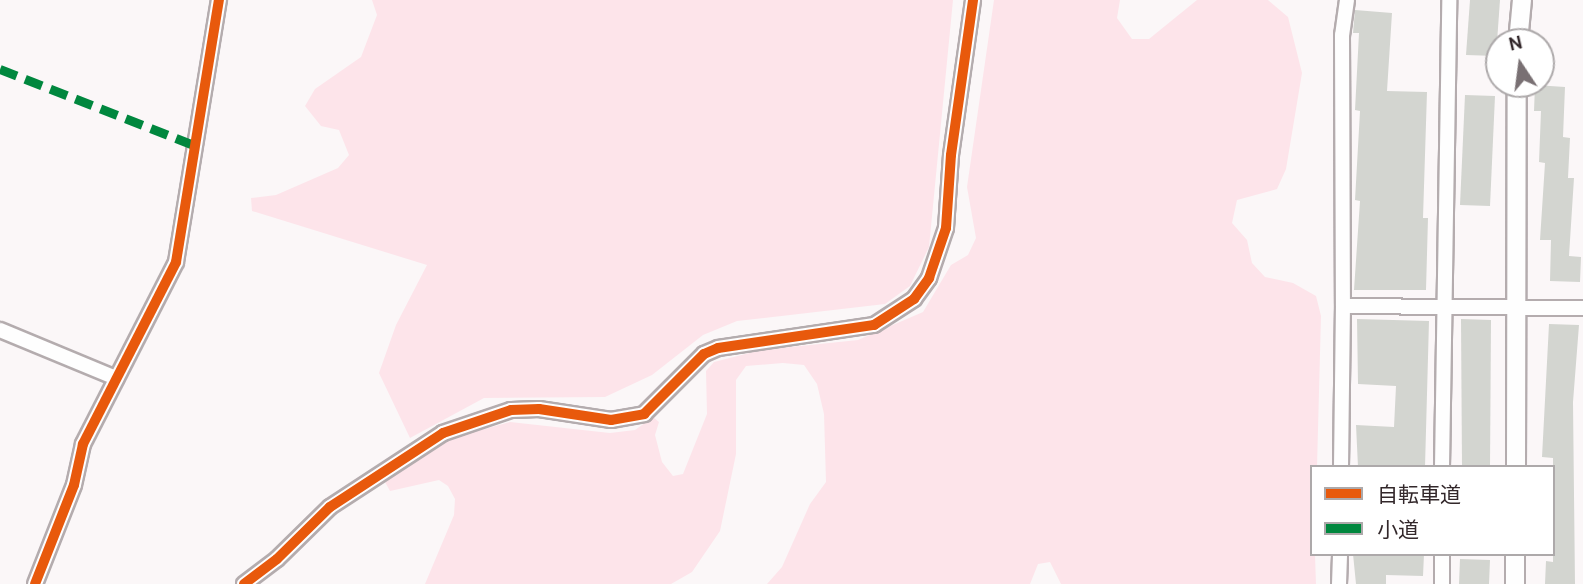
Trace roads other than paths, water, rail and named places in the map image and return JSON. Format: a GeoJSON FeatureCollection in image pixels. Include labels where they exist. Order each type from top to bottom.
{"type":"FeatureCollection","features":[{"type":"Feature","properties":{"kind":"street"},"geometry":{"type":"LineString","coordinates":[[35,584],[74,485],[83,444],[176,262],[219,0]]}},
{"type":"Feature","properties":{"kind":"street"},"geometry":{"type":"LineString","coordinates":[[244,584],[278,559],[330,507],[443,433],[511,410],[539,409],[611,420],[645,414],[704,354],[718,348],[874,325],[914,299],[929,278],[946,228],[951,155],[973,0]]}},
{"type":"Feature","properties":{"kind":"street"},"geometry":{"type":"LineString","coordinates":[[1341,465],[1342,35],[1347,0]]}},
{"type":"Feature","properties":{"kind":"street"},"geometry":{"type":"LineString","coordinates":[[1442,465],[1449,0]]}},
{"type":"Feature","properties":{"kind":"street"},"geometry":{"type":"LineString","coordinates":[[1519,28],[1522,0]]}},
{"type":"Feature","properties":{"kind":"street"},"geometry":{"type":"LineString","coordinates":[[1516,465],[1517,98]]}},
{"type":"Feature","properties":{"kind":"street"},"geometry":{"type":"LineString","coordinates":[[1343,306],[1583,308]]}},
{"type":"Feature","properties":{"kind":"street"},"geometry":{"type":"LineString","coordinates":[[0,331],[116,378]]}},
{"type":"Feature","properties":{"kind":"street"},"geometry":{"type":"LineString","coordinates":[[1339,584],[1340,556]]}},
{"type":"Feature","properties":{"kind":"street"},"geometry":{"type":"LineString","coordinates":[[1442,556],[1442,584]]}},
{"type":"Feature","properties":{"kind":"street"},"geometry":{"type":"LineString","coordinates":[[1515,556],[1515,584]]}}]}
